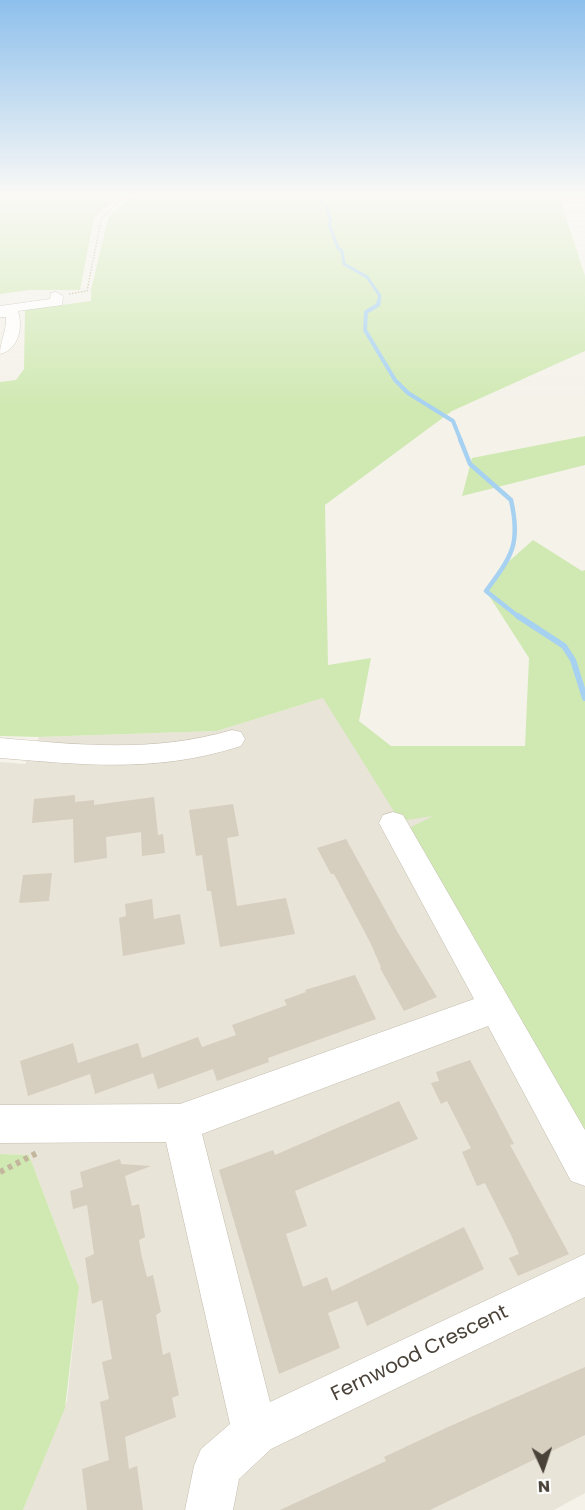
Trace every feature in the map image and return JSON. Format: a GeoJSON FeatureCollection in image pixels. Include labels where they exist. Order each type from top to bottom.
{"type":"FeatureCollection","features":[{"type":"Feature","properties":{"kind":"street"},"geometry":{"type":"LineString","coordinates":[[2,313],[8,308],[57,302],[56,296]]}},
{"type":"Feature","properties":{"kind":"street"},"geometry":{"type":"LineString","coordinates":[[2,313],[12,312],[14,326],[3,358]]}},
{"type":"Feature","properties":{"kind":"street"},"geometry":{"type":"LineString","coordinates":[[0,748],[111,755],[170,753],[214,746],[232,739]]}},
{"type":"Feature","properties":{"kind":"street"},"geometry":{"type":"LineString","coordinates":[[393,823],[585,1167]]}},
{"type":"Feature","properties":{"kind":"street"},"geometry":{"type":"LineString","coordinates":[[0,1124],[180,1123],[496,1007]]}},
{"type":"Feature","properties":{"kind":"street"},"geometry":{"type":"LineString","coordinates":[[180,1123],[255,1433]]}},
{"type":"Feature","properties":{"kind":"street","name":"Fernwood Crescent"},"geometry":{"type":"LineString","coordinates":[[209,1510],[218,1466],[255,1433],[585,1275]]}},
{"type":"Feature","properties":{"kind":"path"},"geometry":{"type":"LineString","coordinates":[[56,296],[87,291],[92,265]]}},
{"type":"Feature","properties":{"kind":"shaded area"},"geometry":{"type":"Polygon","coordinates":[[[323,698],[435,816],[585,941],[585,1493],[554,1510],[23,1510],[67,1401],[79,1287],[29,1155],[0,1154],[0,762],[25,764],[39,737],[217,731],[323,698]]]}},
{"type":"Feature","properties":{"kind":"green space"},"geometry":{"type":"Polygon","coordinates":[[[0,265],[85,265],[80,290],[30,290],[0,294],[0,265]]]}},
{"type":"Feature","properties":{"kind":"green space"},"geometry":{"type":"Polygon","coordinates":[[[97,265],[582,265],[585,276],[585,351],[452,411],[325,505],[328,665],[371,658],[359,721],[391,746],[525,746],[529,658],[486,591],[507,563],[533,540],[582,571],[585,570],[585,1152],[405,830],[433,816],[400,821],[323,698],[217,731],[39,737],[0,736],[0,382],[16,380],[24,369],[25,310],[91,301],[97,265]]]}},
{"type":"Feature","properties":{"kind":"green space"},"geometry":{"type":"Polygon","coordinates":[[[585,436],[585,465],[462,496],[472,458],[585,436]]]}},
{"type":"Feature","properties":{"kind":"green space"},"geometry":{"type":"Polygon","coordinates":[[[0,1154],[29,1155],[79,1287],[65,1408],[23,1510],[0,1510],[0,1154]]]}},
{"type":"Feature","properties":{"kind":"building"},"geometry":{"type":"Polygon","coordinates":[[[75,795],[75,802],[94,800],[94,805],[154,797],[158,835],[163,834],[165,853],[142,856],[141,832],[106,837],[107,858],[74,863],[73,819],[32,823],[34,799],[75,795]]]}},
{"type":"Feature","properties":{"kind":"building"},"geometry":{"type":"Polygon","coordinates":[[[233,804],[239,836],[227,838],[237,906],[286,898],[295,934],[220,947],[211,891],[207,891],[202,855],[196,856],[189,810],[233,804]]]}},
{"type":"Feature","properties":{"kind":"building"},"geometry":{"type":"Polygon","coordinates":[[[346,839],[398,933],[437,997],[404,1011],[380,968],[370,942],[334,874],[331,874],[317,848],[346,839]]]}},
{"type":"Feature","properties":{"kind":"building"},"geometry":{"type":"Polygon","coordinates":[[[52,873],[49,901],[19,903],[23,875],[52,873]]]}},
{"type":"Feature","properties":{"kind":"building"},"geometry":{"type":"Polygon","coordinates":[[[152,899],[154,919],[180,914],[185,944],[123,956],[119,918],[126,916],[125,904],[152,899]]]}},
{"type":"Feature","properties":{"kind":"building"},"geometry":{"type":"Polygon","coordinates":[[[355,975],[376,1019],[268,1058],[269,1062],[217,1081],[213,1069],[158,1089],[153,1073],[95,1094],[90,1074],[28,1096],[20,1061],[73,1043],[78,1063],[138,1043],[142,1058],[198,1037],[202,1047],[236,1035],[232,1025],[287,1005],[284,1000],[306,992],[305,990],[355,975]]]}},
{"type":"Feature","properties":{"kind":"building"},"geometry":{"type":"Polygon","coordinates":[[[470,1060],[514,1144],[510,1145],[569,1254],[518,1276],[509,1258],[519,1254],[511,1235],[485,1183],[477,1186],[462,1152],[471,1148],[447,1101],[441,1104],[431,1083],[439,1081],[436,1072],[470,1060]]]}},
{"type":"Feature","properties":{"kind":"building"},"geometry":{"type":"Polygon","coordinates":[[[399,1101],[418,1139],[295,1191],[307,1226],[286,1234],[303,1287],[327,1277],[332,1291],[464,1227],[484,1269],[367,1326],[357,1301],[328,1313],[340,1348],[279,1374],[219,1170],[273,1150],[275,1155],[399,1101]]]}},
{"type":"Feature","properties":{"kind":"building"},"geometry":{"type":"Polygon","coordinates":[[[120,1159],[121,1164],[151,1166],[125,1176],[132,1206],[139,1204],[145,1237],[139,1240],[141,1253],[147,1277],[153,1275],[161,1312],[156,1315],[163,1355],[170,1352],[179,1395],[172,1398],[176,1417],[125,1437],[129,1469],[137,1466],[143,1510],[87,1510],[82,1469],[109,1460],[100,1402],[109,1399],[102,1362],[112,1359],[102,1300],[92,1304],[85,1258],[94,1254],[87,1205],[73,1209],[70,1191],[83,1187],[80,1172],[120,1159]]]}},
{"type":"Feature","properties":{"kind":"building"},"geometry":{"type":"Polygon","coordinates":[[[585,1367],[585,1435],[430,1510],[280,1510],[386,1461],[384,1457],[585,1367]]]}},
{"type":"Feature","properties":{"kind":"waterway"},"geometry":{"type":"LineString","coordinates":[[347,265],[367,277],[380,296],[378,303]]}},
{"type":"Feature","properties":{"kind":"waterway"},"geometry":{"type":"LineString","coordinates":[[379,301],[378,305],[366,312],[365,330],[395,380],[408,393],[453,421],[461,441]]}},
{"type":"Feature","properties":{"kind":"waterway"},"geometry":{"type":"LineString","coordinates":[[460,439],[470,464],[511,500],[515,528],[512,549],[486,591],[520,618]]}},
{"type":"Feature","properties":{"kind":"waterway"},"geometry":{"type":"LineString","coordinates":[[518,616],[564,646],[573,660],[585,698]]}}]}
